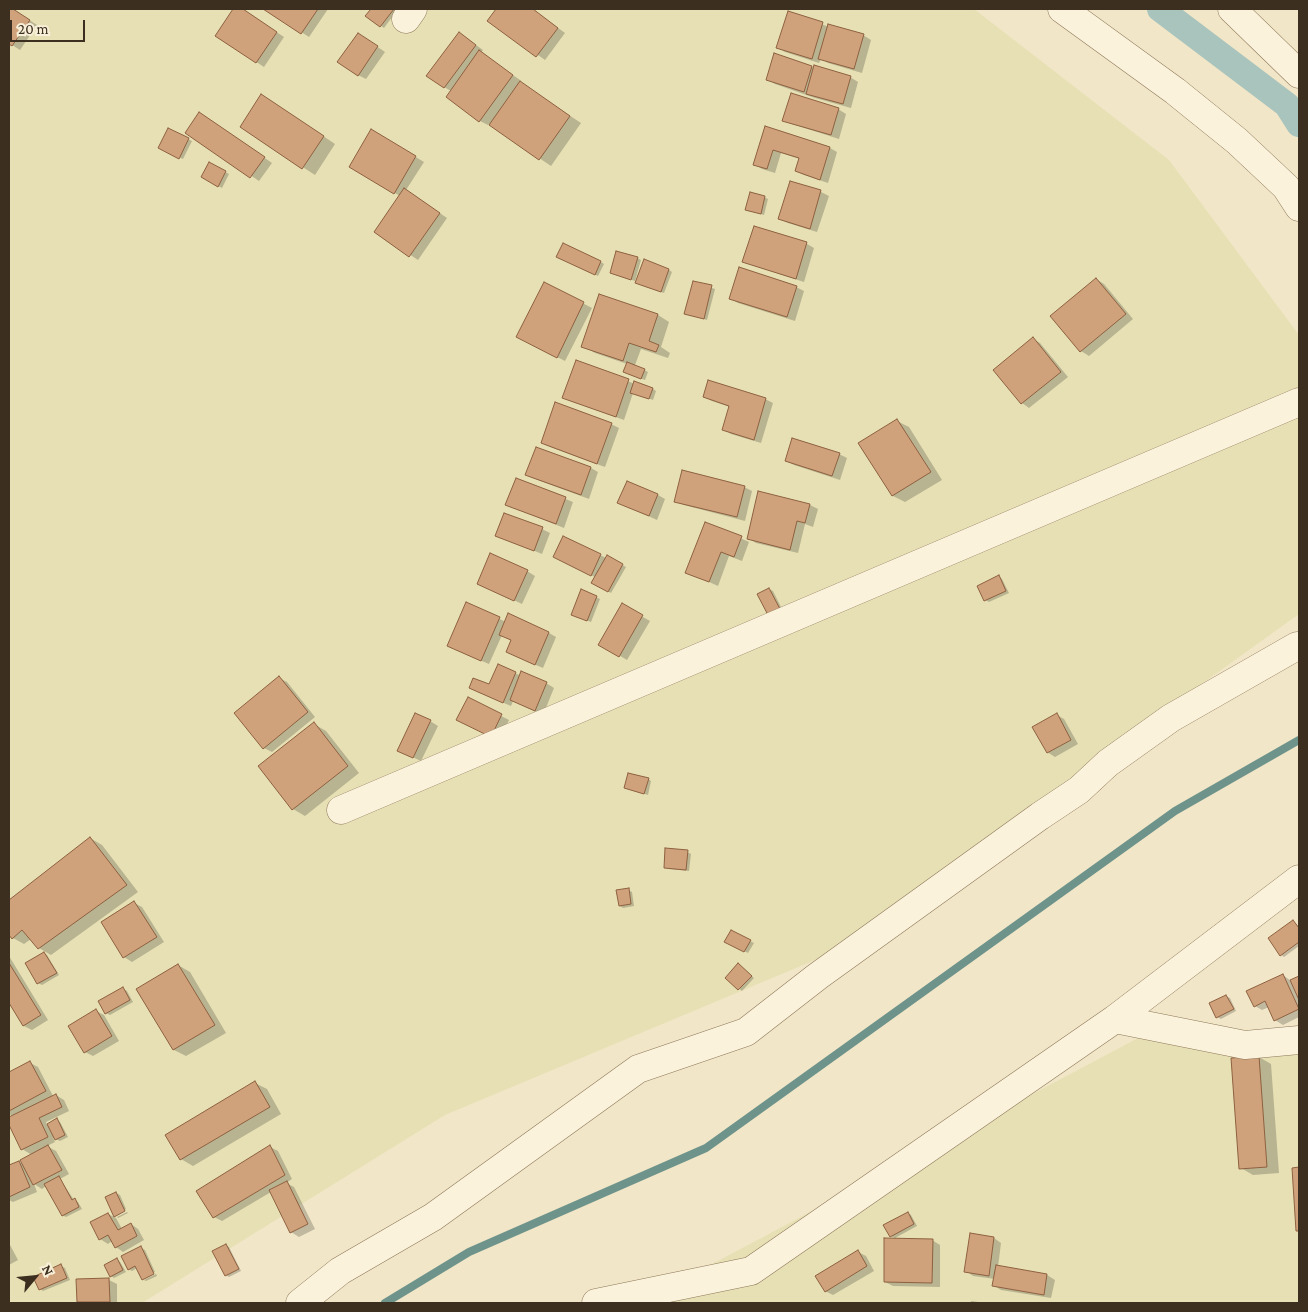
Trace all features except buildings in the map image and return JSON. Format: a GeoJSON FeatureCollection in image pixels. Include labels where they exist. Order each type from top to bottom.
{"type":"FeatureCollection","features":[{"type":"Feature","properties":{"kind":"street"},"geometry":{"type":"LineString","coordinates":[[1062,9],[1175,91],[1237,141],[1286,187],[1299,207]]}},
{"type":"Feature","properties":{"kind":"street"},"geometry":{"type":"LineString","coordinates":[[1232,9],[1299,74]]}},
{"type":"Feature","properties":{"kind":"street"},"geometry":{"type":"LineString","coordinates":[[341,810],[1299,402]]}},
{"type":"Feature","properties":{"kind":"street"},"geometry":{"type":"LineString","coordinates":[[300,1303],[340,1271],[433,1217],[638,1069],[746,1032],[834,965],[1040,816],[1079,790],[1108,763],[1171,718],[1299,646]]}},
{"type":"Feature","properties":{"kind":"street"},"geometry":{"type":"LineString","coordinates":[[596,1303],[751,1271],[1114,1019],[1299,879]]}},
{"type":"Feature","properties":{"kind":"street"},"geometry":{"type":"LineString","coordinates":[[1114,1019],[1245,1045],[1299,1040]]}},
{"type":"Feature","properties":{"kind":"shaded area"},"geometry":{"type":"Polygon","coordinates":[[[9,9],[974,9],[1169,160],[1299,335],[1299,614],[820,958],[445,1115],[142,1303],[16,1303],[9,1301],[9,9]]]}},
{"type":"Feature","properties":{"kind":"shaded area"},"geometry":{"type":"Polygon","coordinates":[[[1172,1020],[1205,1040],[1299,1038],[1299,1303],[629,1303],[667,1288],[1172,1020]]]}},
{"type":"Feature","properties":{"kind":"waterway"},"geometry":{"type":"LineString","coordinates":[[1160,9],[1287,105],[1299,124]]}},
{"type":"Feature","properties":{"kind":"waterway"},"geometry":{"type":"LineString","coordinates":[[385,1303],[469,1252],[706,1148],[1175,811],[1299,740]]}}]}
